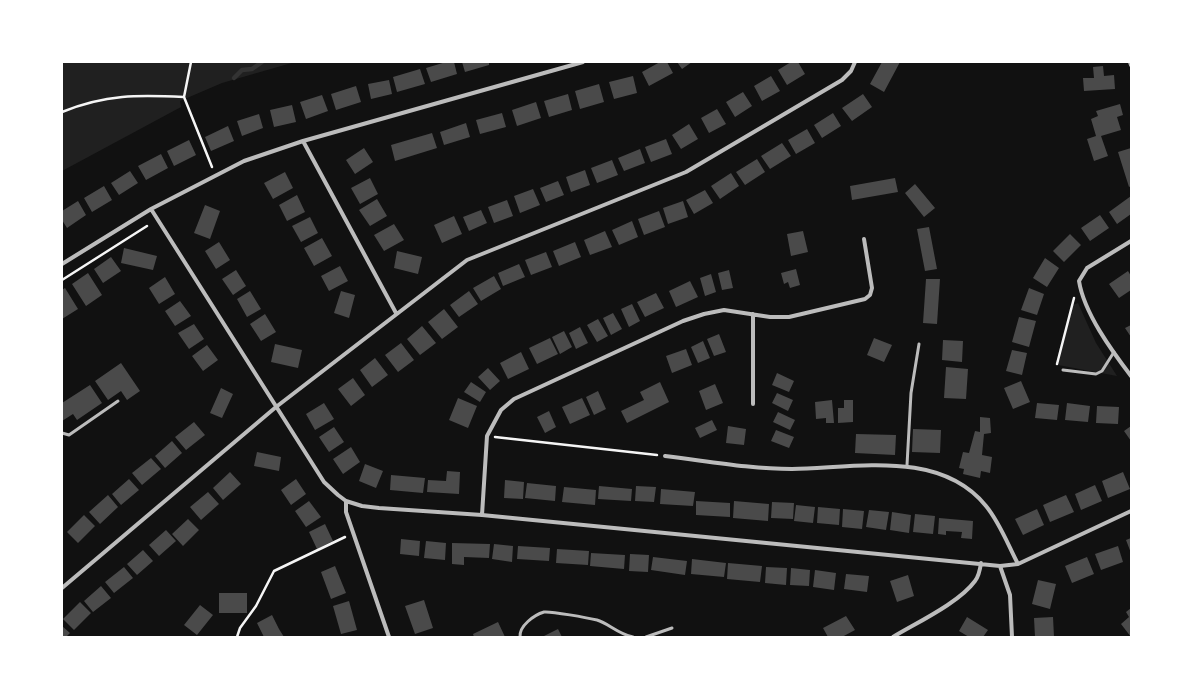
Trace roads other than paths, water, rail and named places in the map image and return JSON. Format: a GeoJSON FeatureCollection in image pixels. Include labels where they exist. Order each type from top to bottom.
{"type":"FeatureCollection","features":[{"type":"Feature","properties":{"kind":"street"},"geometry":{"type":"LineString","coordinates":[[62,264],[151,209],[244,161],[303,141],[583,62]]}},
{"type":"Feature","properties":{"kind":"street"},"geometry":{"type":"LineString","coordinates":[[62,588],[276,407],[396,313],[467,260],[476,255],[686,172],[842,80],[851,71],[856,62]]}},
{"type":"Feature","properties":{"kind":"street"},"geometry":{"type":"LineString","coordinates":[[303,141],[396,313]]}},
{"type":"Feature","properties":{"kind":"street"},"geometry":{"type":"LineString","coordinates":[[151,209],[324,482],[346,501],[362,506],[482,515],[1000,566],[1018,564],[1131,511]]}},
{"type":"Feature","properties":{"kind":"street"},"geometry":{"type":"LineString","coordinates":[[482,515],[487,436],[501,410],[514,399],[676,325],[704,314],[724,310],[770,317],[789,317],[865,299],[870,295],[872,288],[864,239]]}},
{"type":"Feature","properties":{"kind":"street"},"geometry":{"type":"LineString","coordinates":[[1131,241],[1087,268],[1079,281],[1088,308],[1114,352],[1131,376]]}},
{"type":"Feature","properties":{"kind":"street"},"geometry":{"type":"LineString","coordinates":[[753,314],[753,404]]}},
{"type":"Feature","properties":{"kind":"street"},"geometry":{"type":"LineString","coordinates":[[665,456],[790,469],[907,466],[944,476],[974,494],[986,506],[997,523],[1018,564]]}},
{"type":"Feature","properties":{"kind":"street"},"geometry":{"type":"LineString","coordinates":[[346,501],[346,512],[389,637]]}},
{"type":"Feature","properties":{"kind":"street"},"geometry":{"type":"LineString","coordinates":[[893,637],[934,613],[967,589],[979,572],[981,564]]}},
{"type":"Feature","properties":{"kind":"street"},"geometry":{"type":"LineString","coordinates":[[1000,566],[1010,595],[1012,637]]}},
{"type":"Feature","properties":{"kind":"lane"},"geometry":{"type":"LineString","coordinates":[[907,466],[911,393],[919,344]]}},
{"type":"Feature","properties":{"kind":"lane"},"geometry":{"type":"LineString","coordinates":[[1063,370],[1096,374],[1102,371],[1114,352]]}},
{"type":"Feature","properties":{"kind":"lane"},"geometry":{"type":"LineString","coordinates":[[62,433],[69,435],[118,401]]}},
{"type":"Feature","properties":{"kind":"lane"},"geometry":{"type":"LineString","coordinates":[[520,637],[523,626],[530,619],[545,612],[598,620],[613,630],[633,637]]}},
{"type":"Feature","properties":{"kind":"lane"},"geometry":{"type":"LineString","coordinates":[[646,637],[672,628]]}},
{"type":"Feature","properties":{"kind":"waterway"},"geometry":{"type":"LineString","coordinates":[[234,78],[242,70],[252,69],[262,62]]}}]}
